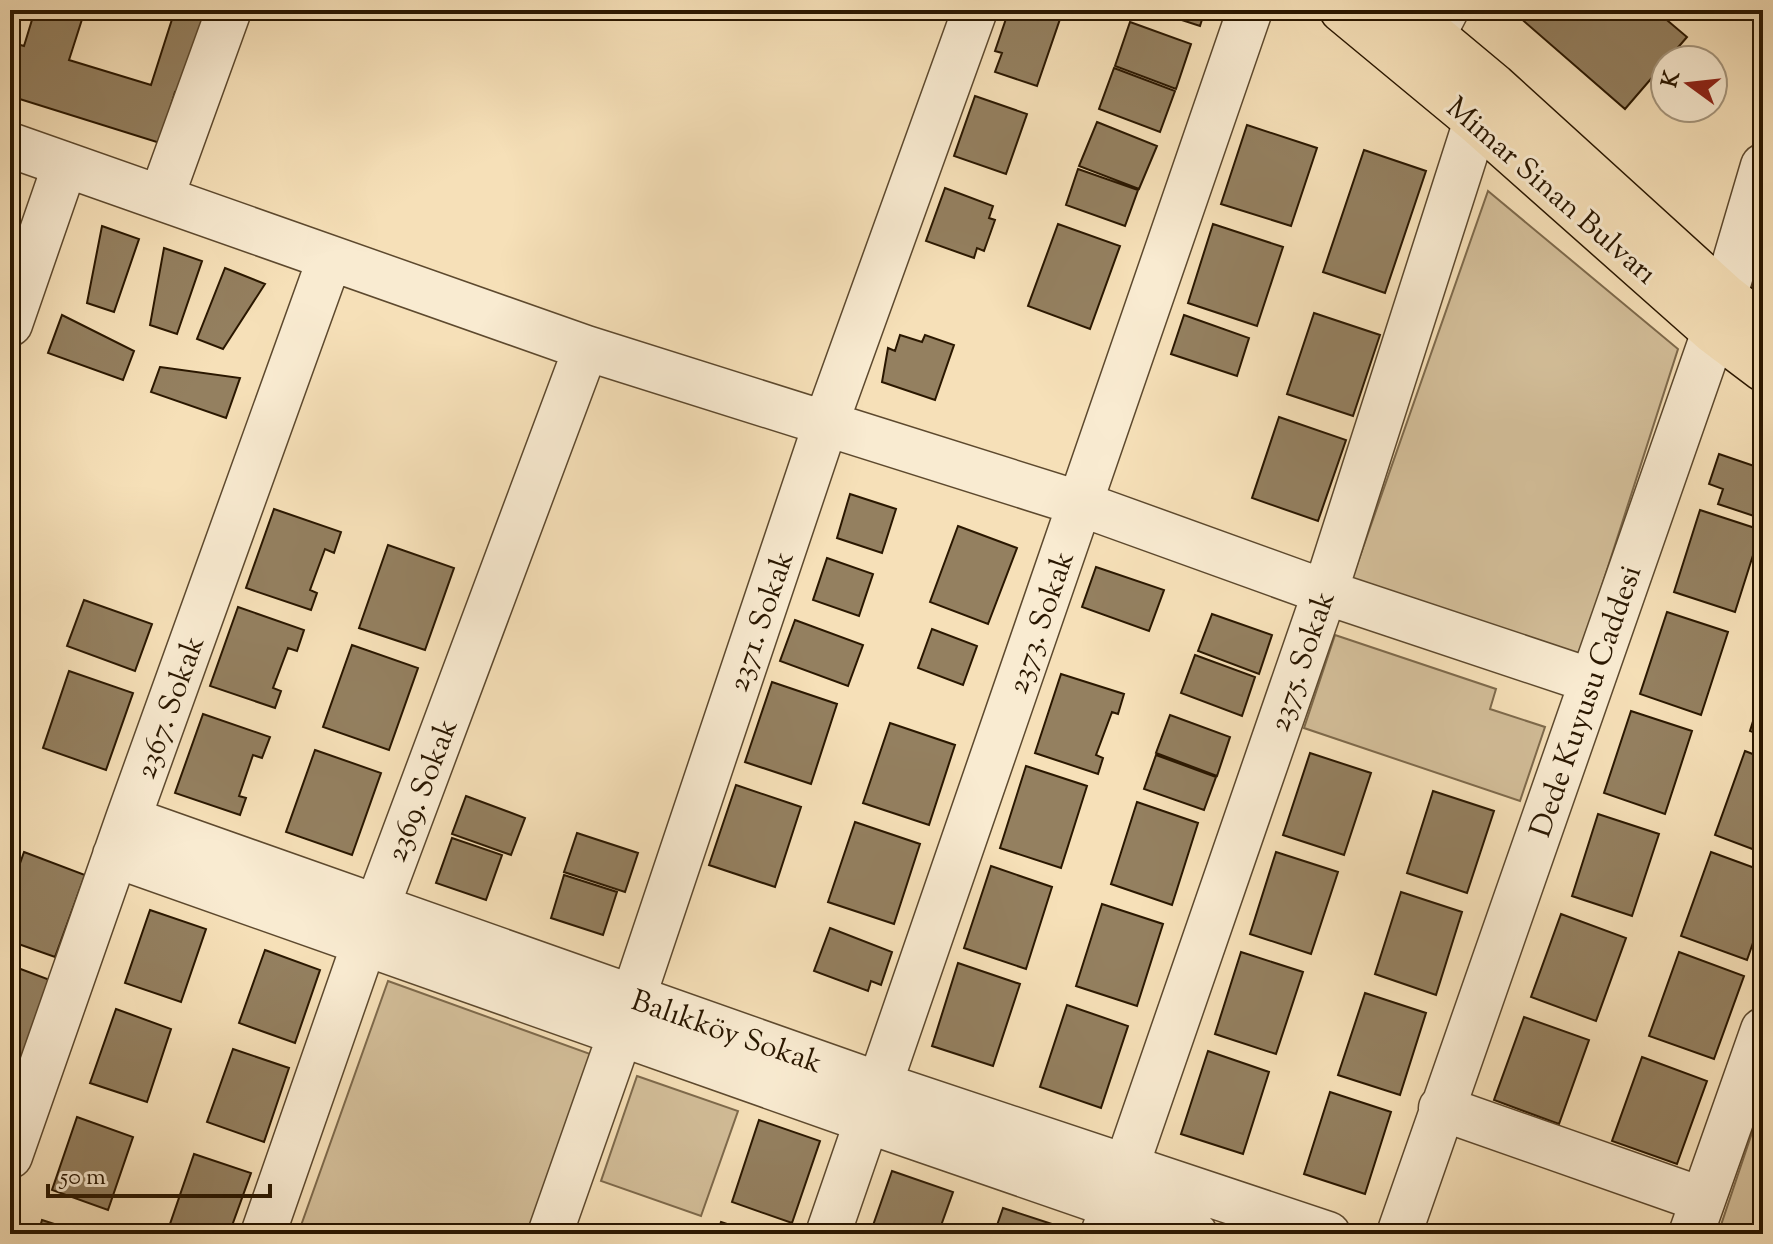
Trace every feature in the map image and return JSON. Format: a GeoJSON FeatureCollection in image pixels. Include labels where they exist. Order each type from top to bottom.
{"type":"FeatureCollection","features":[{"type":"Feature","properties":{"kind":"main road","name":"Mimar Sinan Bulvarı"},"geometry":{"type":"LineString","coordinates":[[1342,10],[1485,104],[1720,314],[1763,369]]}},
{"type":"Feature","properties":{"kind":"main road","name":"Mimar Sinan Bulvarı"},"geometry":{"type":"LineString","coordinates":[[1427,18],[1485,104]]}},
{"type":"Feature","properties":{"kind":"main road","name":"Mimar Sinan Bulvarı"},"geometry":{"type":"LineString","coordinates":[[1720,314],[1763,326]]}},
{"type":"Feature","properties":{"kind":"street"},"geometry":{"type":"LineString","coordinates":[[161,198],[229,10]]}},
{"type":"Feature","properties":{"kind":"street","name":"2371. Sokak"},"geometry":{"type":"LineString","coordinates":[[550,1234],[826,423],[975,10]]}},
{"type":"Feature","properties":{"kind":"street","name":"2373. Sokak"},"geometry":{"type":"LineString","coordinates":[[828,1234],[1250,10]]}},
{"type":"Feature","properties":{"kind":"street","name":"2375. Sokak"},"geometry":{"type":"LineString","coordinates":[[1114,1203],[1325,592],[1485,104]]}},
{"type":"Feature","properties":{"kind":"street"},"geometry":{"type":"LineString","coordinates":[[10,145],[586,348],[1081,504],[1325,592],[1592,681]]}},
{"type":"Feature","properties":{"kind":"street"},"geometry":{"type":"LineString","coordinates":[[10,324],[65,165]]}},
{"type":"Feature","properties":{"kind":"street","name":"Dede Kuyusu Caddesi"},"geometry":{"type":"LineString","coordinates":[[1399,1234],[1720,314],[1763,166]]}},
{"type":"Feature","properties":{"kind":"street","name":"2367. Sokak"},"geometry":{"type":"LineString","coordinates":[[10,1156],[330,258]]}},
{"type":"Feature","properties":{"kind":"street","name":"2369. Sokak"},"geometry":{"type":"LineString","coordinates":[[263,1234],[371,925],[586,348]]}},
{"type":"Feature","properties":{"kind":"street","name":"Balıkköy Sokak"},"geometry":{"type":"LineString","coordinates":[[122,837],[874,1103],[1195,1234]]}},
{"type":"Feature","properties":{"kind":"street"},"geometry":{"type":"LineString","coordinates":[[1441,1108],[1697,1217],[1763,1030]]}},
{"type":"Feature","properties":{"kind":"street","name":"Balıkköy Sokak"},"geometry":{"type":"LineString","coordinates":[[1114,1203],[1328,1234]]}},
{"type":"Feature","properties":{"kind":"shaded area"},"geometry":{"type":"Polygon","coordinates":[[[1488,191],[1678,349],[1579,657],[1351,582],[1488,191]]]}},
{"type":"Feature","properties":{"kind":"shaded area"},"geometry":{"type":"Polygon","coordinates":[[[1335,635],[1496,689],[1490,709],[1545,727],[1520,801],[1304,728],[1335,635]]]}},
{"type":"Feature","properties":{"kind":"shaded area"},"geometry":{"type":"Polygon","coordinates":[[[388,981],[593,1055],[529,1234],[298,1234],[388,981]]]}},
{"type":"Feature","properties":{"kind":"shaded area"},"geometry":{"type":"Polygon","coordinates":[[[637,1076],[738,1111],[701,1216],[601,1181],[637,1076]]]}},
{"type":"Feature","properties":{"kind":"shaded area"},"geometry":{"type":"Polygon","coordinates":[[[1763,1100],[1763,1234],[1718,1234],[1763,1100]]]}},
{"type":"Feature","properties":{"kind":"building"},"geometry":{"type":"Polygon","coordinates":[[[35,10],[85,10],[69,60],[151,85],[175,10],[220,10],[192,98],[175,92],[160,143],[10,96],[10,42],[24,46],[35,10]]]}},
{"type":"Feature","properties":{"kind":"building"},"geometry":{"type":"Polygon","coordinates":[[[1009,10],[1034,10],[1060,19],[1037,86],[995,72],[1002,53],[995,51],[1009,10]]]}},
{"type":"Feature","properties":{"kind":"building"},"geometry":{"type":"Polygon","coordinates":[[[1151,10],[1205,10],[1200,26],[1151,10]]]}},
{"type":"Feature","properties":{"kind":"building"},"geometry":{"type":"Polygon","coordinates":[[[1523,10],[1655,10],[1687,37],[1681,44],[1649,44],[1649,81],[1625,109],[1518,16],[1523,10]]]}},
{"type":"Feature","properties":{"kind":"building"},"geometry":{"type":"Polygon","coordinates":[[[1130,22],[1191,44],[1176,89],[1115,66],[1130,22]]]}},
{"type":"Feature","properties":{"kind":"building"},"geometry":{"type":"Polygon","coordinates":[[[1114,68],[1175,91],[1160,132],[1099,109],[1114,68]]]}},
{"type":"Feature","properties":{"kind":"building"},"geometry":{"type":"Polygon","coordinates":[[[975,96],[1027,114],[1006,174],[954,156],[975,96]]]}},
{"type":"Feature","properties":{"kind":"building"},"geometry":{"type":"Polygon","coordinates":[[[1097,122],[1157,146],[1139,189],[1079,166],[1097,122]]]}},
{"type":"Feature","properties":{"kind":"building"},"geometry":{"type":"Polygon","coordinates":[[[1247,125],[1317,148],[1291,226],[1221,204],[1247,125]]]}},
{"type":"Feature","properties":{"kind":"building"},"geometry":{"type":"Polygon","coordinates":[[[1364,150],[1426,171],[1385,293],[1323,272],[1364,150]]]}},
{"type":"Feature","properties":{"kind":"building"},"geometry":{"type":"Polygon","coordinates":[[[1078,169],[1138,190],[1125,226],[1066,205],[1078,169]]]}},
{"type":"Feature","properties":{"kind":"building"},"geometry":{"type":"Polygon","coordinates":[[[945,188],[993,206],[989,218],[995,220],[984,251],[977,248],[974,258],[926,241],[945,188]]]}},
{"type":"Feature","properties":{"kind":"building"},"geometry":{"type":"Polygon","coordinates":[[[1058,224],[1120,246],[1090,329],[1028,306],[1058,224]]]}},
{"type":"Feature","properties":{"kind":"building"},"geometry":{"type":"Polygon","coordinates":[[[1213,224],[1283,247],[1257,326],[1188,303],[1213,224]]]}},
{"type":"Feature","properties":{"kind":"building"},"geometry":{"type":"Polygon","coordinates":[[[102,226],[139,239],[114,312],[87,303],[102,226]]]}},
{"type":"Feature","properties":{"kind":"building"},"geometry":{"type":"Polygon","coordinates":[[[164,248],[202,261],[177,334],[150,325],[164,248]]]}},
{"type":"Feature","properties":{"kind":"building"},"geometry":{"type":"Polygon","coordinates":[[[225,268],[265,284],[223,349],[197,339],[225,268]]]}},
{"type":"Feature","properties":{"kind":"building"},"geometry":{"type":"Polygon","coordinates":[[[1314,313],[1380,335],[1353,416],[1287,394],[1314,313]]]}},
{"type":"Feature","properties":{"kind":"building"},"geometry":{"type":"Polygon","coordinates":[[[62,315],[134,351],[123,380],[48,353],[62,315]]]}},
{"type":"Feature","properties":{"kind":"building"},"geometry":{"type":"Polygon","coordinates":[[[1184,315],[1249,338],[1237,376],[1171,354],[1184,315]]]}},
{"type":"Feature","properties":{"kind":"building"},"geometry":{"type":"Polygon","coordinates":[[[900,335],[922,342],[925,335],[954,345],[935,400],[882,382],[888,348],[895,351],[900,335]]]}},
{"type":"Feature","properties":{"kind":"building"},"geometry":{"type":"Polygon","coordinates":[[[160,367],[240,378],[226,418],[151,392],[160,367]]]}},
{"type":"Feature","properties":{"kind":"building"},"geometry":{"type":"Polygon","coordinates":[[[1279,417],[1346,440],[1318,521],[1252,498],[1279,417]]]}},
{"type":"Feature","properties":{"kind":"building"},"geometry":{"type":"Polygon","coordinates":[[[1719,454],[1763,469],[1763,501],[1757,517],[1718,504],[1723,489],[1709,484],[1719,454]]]}},
{"type":"Feature","properties":{"kind":"building"},"geometry":{"type":"Polygon","coordinates":[[[850,494],[896,509],[882,553],[837,538],[850,494]]]}},
{"type":"Feature","properties":{"kind":"building"},"geometry":{"type":"Polygon","coordinates":[[[274,509],[341,532],[334,553],[325,549],[310,590],[317,593],[311,610],[246,588],[274,509]]]}},
{"type":"Feature","properties":{"kind":"building"},"geometry":{"type":"Polygon","coordinates":[[[1700,510],[1761,530],[1735,612],[1674,592],[1700,510]]]}},
{"type":"Feature","properties":{"kind":"building"},"geometry":{"type":"Polygon","coordinates":[[[958,526],[1017,548],[988,624],[930,602],[958,526]]]}},
{"type":"Feature","properties":{"kind":"building"},"geometry":{"type":"Polygon","coordinates":[[[388,545],[454,568],[425,650],[359,628],[388,545]]]}},
{"type":"Feature","properties":{"kind":"building"},"geometry":{"type":"Polygon","coordinates":[[[827,558],[873,574],[859,616],[813,600],[827,558]]]}},
{"type":"Feature","properties":{"kind":"building"},"geometry":{"type":"Polygon","coordinates":[[[1096,567],[1164,590],[1149,631],[1082,607],[1096,567]]]}},
{"type":"Feature","properties":{"kind":"building"},"geometry":{"type":"Polygon","coordinates":[[[84,600],[152,624],[135,671],[67,646],[84,600]]]}},
{"type":"Feature","properties":{"kind":"building"},"geometry":{"type":"Polygon","coordinates":[[[238,607],[304,630],[297,651],[288,648],[273,688],[281,691],[275,708],[210,686],[238,607]]]}},
{"type":"Feature","properties":{"kind":"building"},"geometry":{"type":"Polygon","coordinates":[[[1667,612],[1728,632],[1701,715],[1640,694],[1667,612]]]}},
{"type":"Feature","properties":{"kind":"building"},"geometry":{"type":"Polygon","coordinates":[[[1212,614],[1272,635],[1259,674],[1198,651],[1212,614]]]}},
{"type":"Feature","properties":{"kind":"building"},"geometry":{"type":"Polygon","coordinates":[[[795,620],[863,645],[848,686],[780,661],[795,620]]]}},
{"type":"Feature","properties":{"kind":"building"},"geometry":{"type":"Polygon","coordinates":[[[932,629],[977,646],[963,685],[918,668],[932,629]]]}},
{"type":"Feature","properties":{"kind":"building"},"geometry":{"type":"Polygon","coordinates":[[[352,645],[418,668],[389,750],[323,727],[352,645]]]}},
{"type":"Feature","properties":{"kind":"building"},"geometry":{"type":"Polygon","coordinates":[[[1195,655],[1255,677],[1242,716],[1181,693],[1195,655]]]}},
{"type":"Feature","properties":{"kind":"building"},"geometry":{"type":"Polygon","coordinates":[[[69,671],[133,693],[106,770],[43,748],[69,671]]]}},
{"type":"Feature","properties":{"kind":"building"},"geometry":{"type":"Polygon","coordinates":[[[1061,674],[1124,694],[1118,714],[1112,712],[1096,755],[1103,758],[1098,774],[1035,753],[1061,674]]]}},
{"type":"Feature","properties":{"kind":"building"},"geometry":{"type":"Polygon","coordinates":[[[772,682],[837,704],[811,784],[745,762],[772,682]]]}},
{"type":"Feature","properties":{"kind":"building"},"geometry":{"type":"Polygon","coordinates":[[[1763,689],[1763,736],[1750,731],[1763,689]]]}},
{"type":"Feature","properties":{"kind":"building"},"geometry":{"type":"Polygon","coordinates":[[[1631,711],[1692,731],[1665,814],[1604,793],[1631,711]]]}},
{"type":"Feature","properties":{"kind":"building"},"geometry":{"type":"Polygon","coordinates":[[[203,714],[270,737],[262,758],[253,755],[239,796],[246,798],[240,815],[175,793],[203,714]]]}},
{"type":"Feature","properties":{"kind":"building"},"geometry":{"type":"Polygon","coordinates":[[[1170,715],[1230,737],[1217,776],[1156,753],[1170,715]]]}},
{"type":"Feature","properties":{"kind":"building"},"geometry":{"type":"Polygon","coordinates":[[[890,723],[955,745],[929,825],[863,803],[890,723]]]}},
{"type":"Feature","properties":{"kind":"building"},"geometry":{"type":"Polygon","coordinates":[[[315,750],[381,773],[352,855],[286,832],[315,750]]]}},
{"type":"Feature","properties":{"kind":"building"},"geometry":{"type":"Polygon","coordinates":[[[1745,751],[1763,758],[1763,853],[1715,835],[1745,751]]]}},
{"type":"Feature","properties":{"kind":"building"},"geometry":{"type":"Polygon","coordinates":[[[1310,753],[1371,773],[1344,855],[1283,835],[1310,753]]]}},
{"type":"Feature","properties":{"kind":"building"},"geometry":{"type":"Polygon","coordinates":[[[1156,755],[1216,777],[1204,810],[1144,789],[1156,755]]]}},
{"type":"Feature","properties":{"kind":"building"},"geometry":{"type":"Polygon","coordinates":[[[1026,766],[1087,786],[1061,868],[1000,848],[1026,766]]]}},
{"type":"Feature","properties":{"kind":"building"},"geometry":{"type":"Polygon","coordinates":[[[736,785],[801,807],[775,887],[709,865],[736,785]]]}},
{"type":"Feature","properties":{"kind":"building"},"geometry":{"type":"Polygon","coordinates":[[[1433,791],[1494,811],[1467,893],[1407,873],[1433,791]]]}},
{"type":"Feature","properties":{"kind":"building"},"geometry":{"type":"Polygon","coordinates":[[[466,796],[525,818],[511,855],[452,834],[466,796]]]}},
{"type":"Feature","properties":{"kind":"building"},"geometry":{"type":"Polygon","coordinates":[[[1137,802],[1198,823],[1172,905],[1111,884],[1137,802]]]}},
{"type":"Feature","properties":{"kind":"building"},"geometry":{"type":"Polygon","coordinates":[[[1598,814],[1659,834],[1632,916],[1572,896],[1598,814]]]}},
{"type":"Feature","properties":{"kind":"building"},"geometry":{"type":"Polygon","coordinates":[[[855,822],[920,844],[894,924],[828,902],[855,822]]]}},
{"type":"Feature","properties":{"kind":"building"},"geometry":{"type":"Polygon","coordinates":[[[577,833],[638,853],[625,892],[564,872],[577,833]]]}},
{"type":"Feature","properties":{"kind":"building"},"geometry":{"type":"Polygon","coordinates":[[[452,838],[502,855],[486,900],[436,883],[452,838]]]}},
{"type":"Feature","properties":{"kind":"building"},"geometry":{"type":"Polygon","coordinates":[[[24,852],[85,875],[55,957],[10,941],[10,892],[24,852]]]}},
{"type":"Feature","properties":{"kind":"building"},"geometry":{"type":"Polygon","coordinates":[[[1276,852],[1338,872],[1311,954],[1250,934],[1276,852]]]}},
{"type":"Feature","properties":{"kind":"building"},"geometry":{"type":"Polygon","coordinates":[[[1711,852],[1763,871],[1763,914],[1747,960],[1681,936],[1711,852]]]}},
{"type":"Feature","properties":{"kind":"building"},"geometry":{"type":"Polygon","coordinates":[[[991,866],[1052,887],[1026,969],[964,948],[991,866]]]}},
{"type":"Feature","properties":{"kind":"building"},"geometry":{"type":"Polygon","coordinates":[[[564,875],[617,892],[603,935],[551,918],[564,875]]]}},
{"type":"Feature","properties":{"kind":"building"},"geometry":{"type":"Polygon","coordinates":[[[1401,892],[1462,912],[1436,995],[1375,974],[1401,892]]]}},
{"type":"Feature","properties":{"kind":"building"},"geometry":{"type":"Polygon","coordinates":[[[1102,904],[1163,924],[1137,1006],[1076,986],[1102,904]]]}},
{"type":"Feature","properties":{"kind":"building"},"geometry":{"type":"Polygon","coordinates":[[[150,910],[206,929],[181,1002],[125,983],[150,910]]]}},
{"type":"Feature","properties":{"kind":"building"},"geometry":{"type":"Polygon","coordinates":[[[1561,914],[1626,938],[1596,1021],[1531,997],[1561,914]]]}},
{"type":"Feature","properties":{"kind":"building"},"geometry":{"type":"Polygon","coordinates":[[[830,928],[892,952],[881,985],[871,981],[868,991],[814,971],[830,928]]]}},
{"type":"Feature","properties":{"kind":"building"},"geometry":{"type":"Polygon","coordinates":[[[265,950],[320,970],[295,1043],[239,1023],[265,950]]]}},
{"type":"Feature","properties":{"kind":"building"},"geometry":{"type":"Polygon","coordinates":[[[1241,952],[1303,972],[1276,1054],[1215,1034],[1241,952]]]}},
{"type":"Feature","properties":{"kind":"building"},"geometry":{"type":"Polygon","coordinates":[[[1679,952],[1744,976],[1714,1059],[1649,1036],[1679,952]]]}},
{"type":"Feature","properties":{"kind":"building"},"geometry":{"type":"Polygon","coordinates":[[[958,963],[1020,984],[993,1066],[932,1046],[958,963]]]}},
{"type":"Feature","properties":{"kind":"building"},"geometry":{"type":"Polygon","coordinates":[[[10,965],[50,980],[21,1062],[10,1059],[10,965]]]}},
{"type":"Feature","properties":{"kind":"building"},"geometry":{"type":"Polygon","coordinates":[[[1365,993],[1426,1013],[1400,1095],[1338,1075],[1365,993]]]}},
{"type":"Feature","properties":{"kind":"building"},"geometry":{"type":"Polygon","coordinates":[[[1067,1005],[1128,1026],[1101,1108],[1040,1087],[1067,1005]]]}},
{"type":"Feature","properties":{"kind":"building"},"geometry":{"type":"Polygon","coordinates":[[[116,1009],[171,1029],[147,1102],[90,1083],[116,1009]]]}},
{"type":"Feature","properties":{"kind":"building"},"geometry":{"type":"Polygon","coordinates":[[[1524,1017],[1589,1040],[1559,1124],[1494,1100],[1524,1017]]]}},
{"type":"Feature","properties":{"kind":"building"},"geometry":{"type":"Polygon","coordinates":[[[233,1049],[289,1068],[264,1142],[207,1122],[233,1049]]]}},
{"type":"Feature","properties":{"kind":"building"},"geometry":{"type":"Polygon","coordinates":[[[1208,1051],[1269,1072],[1243,1154],[1181,1134],[1208,1051]]]}},
{"type":"Feature","properties":{"kind":"building"},"geometry":{"type":"Polygon","coordinates":[[[1642,1057],[1707,1081],[1677,1164],[1612,1141],[1642,1057]]]}},
{"type":"Feature","properties":{"kind":"building"},"geometry":{"type":"Polygon","coordinates":[[[1330,1092],[1391,1112],[1365,1194],[1304,1174],[1330,1092]]]}},
{"type":"Feature","properties":{"kind":"building"},"geometry":{"type":"Polygon","coordinates":[[[77,1117],[133,1137],[108,1210],[52,1190],[77,1117]]]}},
{"type":"Feature","properties":{"kind":"building"},"geometry":{"type":"Polygon","coordinates":[[[759,1120],[820,1141],[792,1223],[732,1202],[759,1120]]]}},
{"type":"Feature","properties":{"kind":"building"},"geometry":{"type":"Polygon","coordinates":[[[194,1154],[251,1173],[229,1234],[189,1234],[169,1227],[194,1154]]]}},
{"type":"Feature","properties":{"kind":"building"},"geometry":{"type":"Polygon","coordinates":[[[892,1171],[953,1192],[938,1234],[870,1234],[892,1171]]]}},
{"type":"Feature","properties":{"kind":"building"},"geometry":{"type":"Polygon","coordinates":[[[1003,1208],[1064,1228],[1062,1234],[994,1234],[1003,1208]]]}},
{"type":"Feature","properties":{"kind":"building"},"geometry":{"type":"Polygon","coordinates":[[[42,1220],[85,1234],[38,1234],[42,1220]]]}},
{"type":"Feature","properties":{"kind":"building"},"geometry":{"type":"Polygon","coordinates":[[[721,1222],[757,1234],[717,1234],[721,1222]]]}}]}
